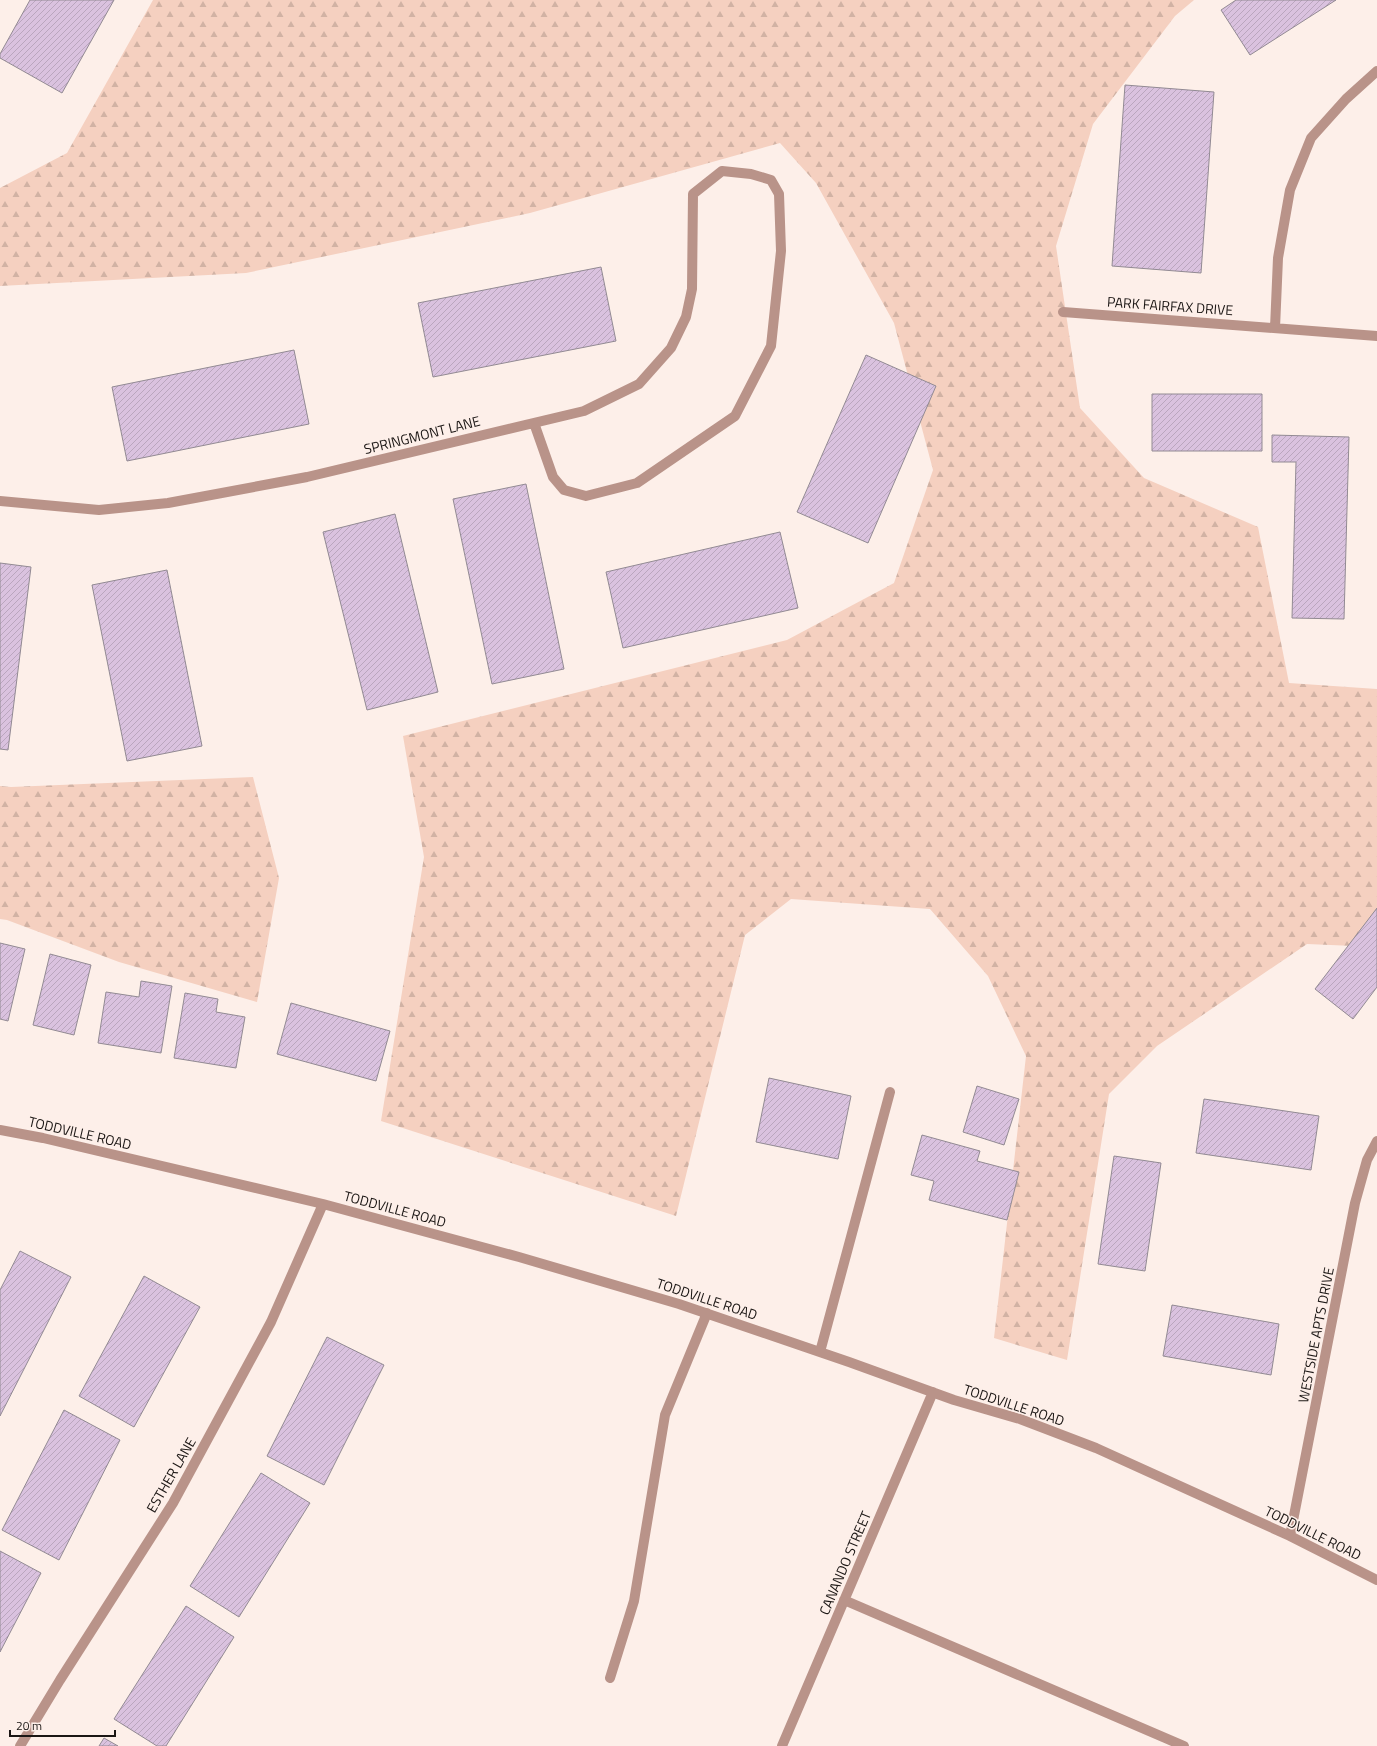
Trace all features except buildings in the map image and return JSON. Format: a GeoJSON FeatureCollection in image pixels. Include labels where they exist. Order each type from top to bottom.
{"type":"FeatureCollection","features":[{"type":"Feature","properties":{"kind":"street"},"geometry":{"type":"LineString","coordinates":[[1275,328],[1278,258],[1290,190],[1311,138],[1346,99],[1377,71]]}},
{"type":"Feature","properties":{"kind":"street","name":"SPRINGMONT LANE"},"geometry":{"type":"LineString","coordinates":[[0,501],[99,510],[168,504],[307,477],[584,411],[639,384],[671,348],[686,317],[692,289],[693,194],[722,171],[751,174],[771,180],[780,194],[781,251],[771,346],[735,416],[637,483],[586,496],[564,490],[553,477],[534,423]]}},
{"type":"Feature","properties":{"kind":"street","name":"PARK FAIRFAX DRIVE"},"geometry":{"type":"LineString","coordinates":[[1063,312],[1377,336]]}},
{"type":"Feature","properties":{"kind":"street"},"geometry":{"type":"LineString","coordinates":[[820,1352],[890,1092]]}},
{"type":"Feature","properties":{"kind":"street","name":"TODDVILLE ROAD"},"geometry":{"type":"LineString","coordinates":[[0,1130],[43,1138],[323,1204],[519,1257],[707,1313],[933,1392],[1020,1420],[1096,1448],[1290,1536],[1377,1580]]}},
{"type":"Feature","properties":{"kind":"street","name":"WESTSIDE APTS DRIVE"},"geometry":{"type":"LineString","coordinates":[[1290,1536],[1355,1203],[1367,1160],[1377,1141]]}},
{"type":"Feature","properties":{"kind":"street","name":"ESTHER LANE"},"geometry":{"type":"LineString","coordinates":[[20,1746],[60,1680],[173,1503],[272,1322],[323,1204]]}},
{"type":"Feature","properties":{"kind":"street"},"geometry":{"type":"LineString","coordinates":[[610,1678],[634,1601],[665,1415],[707,1313]]}},
{"type":"Feature","properties":{"kind":"street","name":"CANANDO STREET"},"geometry":{"type":"LineString","coordinates":[[782,1746],[933,1392]]}},
{"type":"Feature","properties":{"kind":"street"},"geometry":{"type":"LineString","coordinates":[[844,1600],[1184,1746]]}},
{"type":"Feature","properties":{"kind":"green space"},"geometry":{"type":"Polygon","coordinates":[[[153,0],[1194,0],[1175,16],[1093,124],[1056,246],[1080,408],[1144,478],[1258,527],[1289,683],[1377,689],[1377,947],[1307,944],[1157,1046],[1109,1094],[1067,1360],[994,1338],[1026,1056],[988,976],[930,909],[791,899],[745,935],[676,1216],[381,1121],[424,857],[403,736],[787,640],[894,583],[933,470],[894,323],[816,183],[780,143],[530,213],[246,273],[0,286],[0,188],[67,153],[153,0]]]}},
{"type":"Feature","properties":{"kind":"green space"},"geometry":{"type":"Polygon","coordinates":[[[253,777],[279,878],[257,1002],[119,962],[7,920],[0,919],[0,786],[11,787],[253,777]]]}}]}
